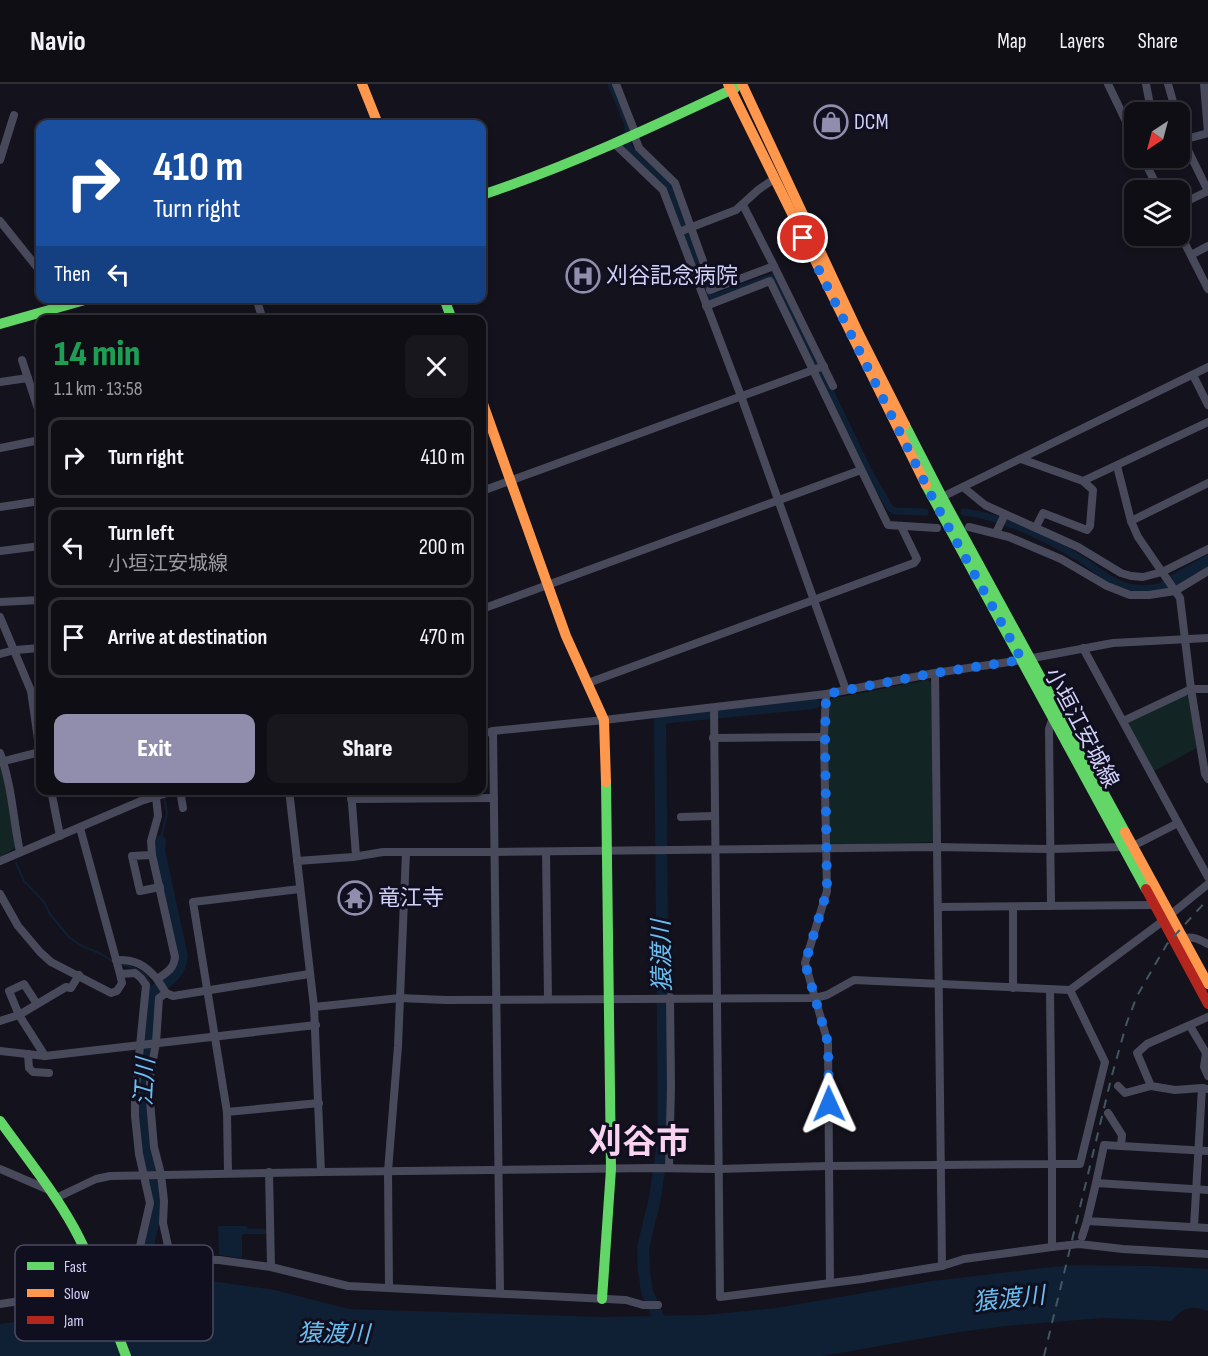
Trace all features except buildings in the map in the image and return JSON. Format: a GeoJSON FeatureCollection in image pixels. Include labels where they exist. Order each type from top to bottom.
{"type":"FeatureCollection","features":[{"type":"Feature","properties":{"kind":"main road"},"geometry":{"type":"LineString","coordinates":[[362,84],[376,120]]}},
{"type":"Feature","properties":{"kind":"main road"},"geometry":{"type":"LineString","coordinates":[[486,194],[534,178],[616,144],[729,87],[743,84]]}},
{"type":"Feature","properties":{"kind":"main road","name":"小垣江安城線"},"geometry":{"type":"LineString","coordinates":[[743,84],[938,499]]}},
{"type":"Feature","properties":{"kind":"main road","name":"小垣江安城線"},"geometry":{"type":"LineString","coordinates":[[729,87],[938,499],[1168,919],[1208,1004]]}},
{"type":"Feature","properties":{"kind":"main road"},"geometry":{"type":"LineString","coordinates":[[0,324],[66,303]]}},
{"type":"Feature","properties":{"kind":"main road"},"geometry":{"type":"LineString","coordinates":[[486,413],[566,636],[604,720],[608,851],[611,1169],[602,1299]]}},
{"type":"Feature","properties":{"kind":"main road","name":"小垣江安城線"},"geometry":{"type":"LineString","coordinates":[[1026,660],[1053,717],[1128,847],[1154,904],[1183,939],[1208,984]]}},
{"type":"Feature","properties":{"kind":"main road"},"geometry":{"type":"LineString","coordinates":[[0,1121],[52,1194],[82,1245]]}},
{"type":"Feature","properties":{"kind":"main road"},"geometry":{"type":"LineString","coordinates":[[120,1341],[126,1356]]}},
{"type":"Feature","properties":{"kind":"street"},"geometry":{"type":"LineString","coordinates":[[616,84],[639,148],[675,183],[713,289]]}},
{"type":"Feature","properties":{"kind":"street"},"geometry":{"type":"LineString","coordinates":[[1108,84],[1124,117]]}},
{"type":"Feature","properties":{"kind":"street"},"geometry":{"type":"LineString","coordinates":[[1146,84],[1151,102]]}},
{"type":"Feature","properties":{"kind":"street"},"geometry":{"type":"LineString","coordinates":[[1168,84],[1173,102]]}},
{"type":"Feature","properties":{"kind":"street"},"geometry":{"type":"LineString","coordinates":[[1190,138],[1208,133],[1204,84]]}},
{"type":"Feature","properties":{"kind":"street"},"geometry":{"type":"LineString","coordinates":[[0,159],[14,115]]}},
{"type":"Feature","properties":{"kind":"street"},"geometry":{"type":"LineString","coordinates":[[616,144],[663,190],[741,396],[846,690]]}},
{"type":"Feature","properties":{"kind":"street"},"geometry":{"type":"LineString","coordinates":[[1190,157],[1208,191],[1190,200]]}},
{"type":"Feature","properties":{"kind":"street"},"geometry":{"type":"LineString","coordinates":[[679,232],[736,210],[774,179]]}},
{"type":"Feature","properties":{"kind":"street"},"geometry":{"type":"LineString","coordinates":[[743,205],[833,386]]}},
{"type":"Feature","properties":{"kind":"street"},"geometry":{"type":"LineString","coordinates":[[0,221],[36,266]]}},
{"type":"Feature","properties":{"kind":"street"},"geometry":{"type":"LineString","coordinates":[[1186,246],[1208,289]]}},
{"type":"Feature","properties":{"kind":"street"},"geometry":{"type":"LineString","coordinates":[[1191,255],[1208,246]]}},
{"type":"Feature","properties":{"kind":"street"},"geometry":{"type":"LineString","coordinates":[[702,293],[774,266]]}},
{"type":"Feature","properties":{"kind":"street"},"geometry":{"type":"LineString","coordinates":[[706,306],[770,281],[888,525],[937,528]]}},
{"type":"Feature","properties":{"kind":"street"},"geometry":{"type":"LineString","coordinates":[[22,360],[36,403]]}},
{"type":"Feature","properties":{"kind":"street"},"geometry":{"type":"LineString","coordinates":[[486,489],[824,366]]}},
{"type":"Feature","properties":{"kind":"street"},"geometry":{"type":"LineString","coordinates":[[938,499],[1208,368]]}},
{"type":"Feature","properties":{"kind":"street"},"geometry":{"type":"LineString","coordinates":[[1193,375],[1208,405]]}},
{"type":"Feature","properties":{"kind":"street"},"geometry":{"type":"LineString","coordinates":[[0,382],[28,378]]}},
{"type":"Feature","properties":{"kind":"street"},"geometry":{"type":"LineString","coordinates":[[1083,481],[1208,422]]}},
{"type":"Feature","properties":{"kind":"street"},"geometry":{"type":"LineString","coordinates":[[0,448],[36,441]]}},
{"type":"Feature","properties":{"kind":"street"},"geometry":{"type":"LineString","coordinates":[[1021,459],[1083,481],[1093,490],[1087,530],[1082,530],[1043,513],[1036,527]]}},
{"type":"Feature","properties":{"kind":"street"},"geometry":{"type":"LineString","coordinates":[[1117,466],[1131,521],[1138,537],[1180,598],[1191,689],[1207,775]]}},
{"type":"Feature","properties":{"kind":"street"},"geometry":{"type":"LineString","coordinates":[[486,607],[861,470]]}},
{"type":"Feature","properties":{"kind":"street"},"geometry":{"type":"LineString","coordinates":[[1131,521],[1208,483]]}},
{"type":"Feature","properties":{"kind":"street"},"geometry":{"type":"LineString","coordinates":[[963,487],[985,505],[1078,547],[1121,573],[1143,577],[1163,574],[1208,549]]}},
{"type":"Feature","properties":{"kind":"street"},"geometry":{"type":"LineString","coordinates":[[0,507],[36,502]]}},
{"type":"Feature","properties":{"kind":"street"},"geometry":{"type":"LineString","coordinates":[[997,530],[1004,515]]}},
{"type":"Feature","properties":{"kind":"street"},"geometry":{"type":"LineString","coordinates":[[588,684],[915,563],[917,559],[901,526]]}},
{"type":"Feature","properties":{"kind":"street"},"geometry":{"type":"LineString","coordinates":[[969,527],[987,533],[997,530],[1061,560],[1107,586],[1130,595],[1149,596],[1175,591],[1208,571]]}},
{"type":"Feature","properties":{"kind":"street"},"geometry":{"type":"LineString","coordinates":[[0,551],[36,546]]}},
{"type":"Feature","properties":{"kind":"street"},"geometry":{"type":"LineString","coordinates":[[0,602],[36,600]]}},
{"type":"Feature","properties":{"kind":"street"},"geometry":{"type":"LineString","coordinates":[[0,616],[31,691],[36,725]]}},
{"type":"Feature","properties":{"kind":"street"},"geometry":{"type":"LineString","coordinates":[[486,733],[714,711],[826,694],[935,673],[1026,660],[1083,648],[1141,640],[1208,638]]}},
{"type":"Feature","properties":{"kind":"street"},"geometry":{"type":"LineString","coordinates":[[0,654],[36,648]]}},
{"type":"Feature","properties":{"kind":"street"},"geometry":{"type":"LineString","coordinates":[[1083,648],[1208,877]]}},
{"type":"Feature","properties":{"kind":"street"},"geometry":{"type":"LineString","coordinates":[[935,673],[939,1165],[942,1266]]}},
{"type":"Feature","properties":{"kind":"street"},"geometry":{"type":"LineString","coordinates":[[31,691],[36,689]]}},
{"type":"Feature","properties":{"kind":"street"},"geometry":{"type":"LineString","coordinates":[[1123,721],[1191,689],[1208,689]]}},
{"type":"Feature","properties":{"kind":"street"},"geometry":{"type":"LineString","coordinates":[[826,694],[827,891],[805,963],[828,1043],[830,1282]]}},
{"type":"Feature","properties":{"kind":"street"},"geometry":{"type":"LineString","coordinates":[[714,711],[720,1297],[942,1266],[964,1259],[1079,1244],[1208,1254]]}},
{"type":"Feature","properties":{"kind":"street"},"geometry":{"type":"LineString","coordinates":[[1051,906],[1049,729],[1053,717]]}},
{"type":"Feature","properties":{"kind":"street"},"geometry":{"type":"LineString","coordinates":[[493,731],[500,1293]]}},
{"type":"Feature","properties":{"kind":"street"},"geometry":{"type":"LineString","coordinates":[[713,738],[825,737]]}},
{"type":"Feature","properties":{"kind":"street"},"geometry":{"type":"LineString","coordinates":[[20,852],[12,810],[12,795],[1,759],[36,753]]}},
{"type":"Feature","properties":{"kind":"street"},"geometry":{"type":"LineString","coordinates":[[52,795],[60,836]]}},
{"type":"Feature","properties":{"kind":"street"},"geometry":{"type":"LineString","coordinates":[[139,795],[141,801]]}},
{"type":"Feature","properties":{"kind":"street"},"geometry":{"type":"LineString","coordinates":[[0,861],[141,801],[163,795]]}},
{"type":"Feature","properties":{"kind":"street"},"geometry":{"type":"LineString","coordinates":[[178,795],[183,808]]}},
{"type":"Feature","properties":{"kind":"street"},"geometry":{"type":"LineString","coordinates":[[290,795],[316,1025],[321,1172]]}},
{"type":"Feature","properties":{"kind":"street"},"geometry":{"type":"LineString","coordinates":[[356,856],[351,795],[494,798]]}},
{"type":"Feature","properties":{"kind":"street"},"geometry":{"type":"LineString","coordinates":[[156,797],[158,816],[151,841],[152,855],[175,957],[170,969],[157,979]]}},
{"type":"Feature","properties":{"kind":"street"},"geometry":{"type":"LineString","coordinates":[[681,817],[714,816]]}},
{"type":"Feature","properties":{"kind":"street"},"geometry":{"type":"LineString","coordinates":[[297,861],[383,852],[1128,847],[1178,823]]}},
{"type":"Feature","properties":{"kind":"street"},"geometry":{"type":"LineString","coordinates":[[0,894],[18,926],[51,962],[79,975],[103,990],[111,993],[117,992],[122,983],[118,965],[80,828]]}},
{"type":"Feature","properties":{"kind":"street"},"geometry":{"type":"LineString","coordinates":[[389,1288],[388,1172],[400,998],[406,852]]}},
{"type":"Feature","properties":{"kind":"street"},"geometry":{"type":"LineString","coordinates":[[546,852],[548,999]]}},
{"type":"Feature","properties":{"kind":"street"},"geometry":{"type":"LineString","coordinates":[[152,855],[132,856],[140,891],[160,887]]}},
{"type":"Feature","properties":{"kind":"street"},"geometry":{"type":"LineString","coordinates":[[314,1007],[400,998],[498,1000],[670,997],[815,998],[827,995],[854,980],[1070,990],[1168,919],[1208,884]]}},
{"type":"Feature","properties":{"kind":"street"},"geometry":{"type":"LineString","coordinates":[[228,1173],[227,1112],[209,989],[193,902],[300,889]]}},
{"type":"Feature","properties":{"kind":"street"},"geometry":{"type":"LineString","coordinates":[[938,907],[1154,904]]}},
{"type":"Feature","properties":{"kind":"street"},"geometry":{"type":"LineString","coordinates":[[1013,907],[1013,988]]}},
{"type":"Feature","properties":{"kind":"street"},"geometry":{"type":"LineString","coordinates":[[1183,939],[1195,938],[1208,945]]}},
{"type":"Feature","properties":{"kind":"street"},"geometry":{"type":"LineString","coordinates":[[118,965],[125,959],[140,963],[157,979],[166,993],[173,996],[309,974]]}},
{"type":"Feature","properties":{"kind":"street"},"geometry":{"type":"LineString","coordinates":[[118,965],[135,973],[146,985],[135,1116],[139,1154],[150,1203],[140,1245]]}},
{"type":"Feature","properties":{"kind":"street"},"geometry":{"type":"LineString","coordinates":[[0,1021],[20,1015],[66,987],[71,988],[79,975]]}},
{"type":"Feature","properties":{"kind":"street"},"geometry":{"type":"LineString","coordinates":[[37,1004],[24,984],[9,991],[20,1015],[45,1056]]}},
{"type":"Feature","properties":{"kind":"street"},"geometry":{"type":"LineString","coordinates":[[1050,990],[1052,1247]]}},
{"type":"Feature","properties":{"kind":"street"},"geometry":{"type":"LineString","coordinates":[[0,1169],[52,1194],[96,1179],[144,1174],[1080,1164],[1105,1062],[1070,990]]}},
{"type":"Feature","properties":{"kind":"street"},"geometry":{"type":"LineString","coordinates":[[166,993],[159,998],[150,1076],[150,1101],[154,1147],[164,1201],[163,1223],[168,1245]]}},
{"type":"Feature","properties":{"kind":"street"},"geometry":{"type":"LineString","coordinates":[[668,1168],[671,1087],[670,997]]}},
{"type":"Feature","properties":{"kind":"street"},"geometry":{"type":"LineString","coordinates":[[1151,1086],[1137,1053],[1147,1044],[1208,1017]]}},
{"type":"Feature","properties":{"kind":"street"},"geometry":{"type":"LineString","coordinates":[[0,1051],[45,1056],[316,1025]]}},
{"type":"Feature","properties":{"kind":"street"},"geometry":{"type":"LineString","coordinates":[[1190,1026],[1206,1053],[1204,1066],[1208,1076]]}},
{"type":"Feature","properties":{"kind":"street"},"geometry":{"type":"LineString","coordinates":[[28,1054],[29,1068],[33,1072],[49,1073]]}},
{"type":"Feature","properties":{"kind":"street"},"geometry":{"type":"LineString","coordinates":[[1118,1086],[1125,1093],[1151,1086],[1175,1090],[1205,1089],[1198,1151],[1194,1227]]}},
{"type":"Feature","properties":{"kind":"street"},"geometry":{"type":"LineString","coordinates":[[227,1112],[319,1103]]}},
{"type":"Feature","properties":{"kind":"street"},"geometry":{"type":"LineString","coordinates":[[1108,1113],[1122,1135],[1121,1146]]}},
{"type":"Feature","properties":{"kind":"street"},"geometry":{"type":"LineString","coordinates":[[1082,1237],[1104,1146],[1208,1151]]}},
{"type":"Feature","properties":{"kind":"street"},"geometry":{"type":"LineString","coordinates":[[269,1172],[271,1267]]}},
{"type":"Feature","properties":{"kind":"street"},"geometry":{"type":"LineString","coordinates":[[1096,1183],[1208,1190]]}},
{"type":"Feature","properties":{"kind":"street"},"geometry":{"type":"LineString","coordinates":[[1087,1221],[1208,1228]]}},
{"type":"Feature","properties":{"kind":"street"},"geometry":{"type":"LineString","coordinates":[[213,1260],[271,1267],[348,1286],[626,1300],[643,1305],[658,1305]]}},
{"type":"Feature","properties":{"kind":"street"},"geometry":{"type":"LineString","coordinates":[[0,1304],[15,1302]]}},
{"type":"Feature","properties":{"kind":"green space"},"geometry":{"type":"Polygon","coordinates":[[[928,680],[931,683],[933,842],[831,845],[829,842],[828,702],[830,699],[928,680]]]}},
{"type":"Feature","properties":{"kind":"green space"},"geometry":{"type":"Polygon","coordinates":[[[1186,695],[1190,697],[1197,748],[1154,771],[1128,725],[1129,721],[1186,695]]]}},
{"type":"Feature","properties":{"kind":"green space"},"geometry":{"type":"Polygon","coordinates":[[[0,765],[9,796],[15,848],[0,857],[0,765]]]}},
{"type":"Feature","properties":{"kind":"water"},"geometry":{"type":"Polygon","coordinates":[[[218,1226],[247,1226],[248,1229],[266,1229],[266,1234],[242,1234],[242,1258],[219,1255],[218,1226]]]}},
{"type":"Feature","properties":{"kind":"water"},"geometry":{"type":"Polygon","coordinates":[[[1070,1265],[1208,1269],[1208,1311],[1188,1308],[1171,1321],[1104,1318],[1005,1326],[823,1356],[0,1356],[0,1324],[15,1322],[15,1341],[213,1341],[213,1281],[275,1290],[349,1309],[602,1317],[705,1315],[776,1308],[932,1281],[1070,1265]]]}},
{"type":"Feature","properties":{"kind":"waterway"},"geometry":{"type":"LineString","coordinates":[[611,84],[628,125],[628,147],[669,186],[712,298],[775,276],[868,470],[890,508],[894,511],[925,512]]}},
{"type":"Feature","properties":{"kind":"waterway"},"geometry":{"type":"LineString","coordinates":[[964,512],[994,519],[1040,537],[1081,559],[1119,584],[1140,588],[1166,585]]}},
{"type":"Feature","properties":{"kind":"waterway"},"geometry":{"type":"LineString","coordinates":[[1166,585],[1208,561]]}},
{"type":"Feature","properties":{"kind":"waterway","name":"猿渡川"},"geometry":{"type":"LineString","coordinates":[[664,1330],[647,1292],[643,1248],[655,1198],[664,1137],[660,718],[814,703]]}},
{"type":"Feature","properties":{"kind":"waterway"},"geometry":{"type":"LineString","coordinates":[[160,841],[167,814],[164,796]]}},
{"type":"Feature","properties":{"kind":"waterway","name":"江川"},"geometry":{"type":"LineString","coordinates":[[149,1245],[156,1202],[155,1188],[145,1148],[142,1109],[152,993],[175,973],[182,956],[159,851],[160,841]]}},
{"type":"Feature","properties":{"kind":"waterway"},"geometry":{"type":"LineString","coordinates":[[16,863],[24,881],[44,902],[50,914],[69,937],[114,962]]}},
{"type":"Feature","properties":{"kind":"waterway"},"geometry":{"type":"LineString","coordinates":[[120,964],[146,975],[152,993]]}},
{"type":"Feature","properties":{"kind":"railway"},"geometry":{"type":"LineString","coordinates":[[1044,1356],[1127,1022],[1137,996],[1167,944],[1208,899]]}},
{"type":"Feature","properties":{"kind":"traffic: fast"},"geometry":{"type":"LineString","coordinates":[[486,194],[578,159],[735,88]]}},
{"type":"Feature","properties":{"kind":"traffic: fast"},"geometry":{"type":"LineString","coordinates":[[0,324],[74,303]]}},
{"type":"Feature","properties":{"kind":"traffic: fast"},"geometry":{"type":"LineString","coordinates":[[446,303],[450,315]]}},
{"type":"Feature","properties":{"kind":"traffic: fast"},"geometry":{"type":"LineString","coordinates":[[905,425],[1125,832]]}},
{"type":"Feature","properties":{"kind":"traffic: fast"},"geometry":{"type":"LineString","coordinates":[[926,485],[1146,889]]}},
{"type":"Feature","properties":{"kind":"traffic: fast"},"geometry":{"type":"LineString","coordinates":[[602,1299],[611,1169],[606,782]]}},
{"type":"Feature","properties":{"kind":"traffic: fast"},"geometry":{"type":"LineString","coordinates":[[0,1121],[48,1187],[83,1245]]}},
{"type":"Feature","properties":{"kind":"traffic: fast"},"geometry":{"type":"LineString","coordinates":[[120,1341],[126,1356]]}},
{"type":"Feature","properties":{"kind":"traffic: slow"},"geometry":{"type":"LineString","coordinates":[[362,84],[376,120]]}},
{"type":"Feature","properties":{"kind":"traffic: slow"},"geometry":{"type":"LineString","coordinates":[[728,84],[926,485]]}},
{"type":"Feature","properties":{"kind":"traffic: slow"},"geometry":{"type":"LineString","coordinates":[[742,84],[858,332],[905,425]]}},
{"type":"Feature","properties":{"kind":"traffic: slow"},"geometry":{"type":"LineString","coordinates":[[486,412],[566,636],[604,720],[606,782]]}},
{"type":"Feature","properties":{"kind":"traffic: slow"},"geometry":{"type":"LineString","coordinates":[[1125,832],[1208,984]]}},
{"type":"Feature","properties":{"kind":"traffic: jam"},"geometry":{"type":"LineString","coordinates":[[1146,889],[1208,1004]]}},
{"type":"Feature","properties":{"kind":"place","name":"DCM"},"geometry":{"type":"Point","coordinates":[831,122]}},
{"type":"Feature","properties":{"kind":"place","name":"刈谷記念病院"},"geometry":{"type":"Point","coordinates":[583,276]}},
{"type":"Feature","properties":{"kind":"place","name":"竜江寺"},"geometry":{"type":"Point","coordinates":[355,898]}},
{"type":"Feature","properties":{"kind":"district","name":"刈谷市"},"geometry":{"type":"Point","coordinates":[639,1142]}},
{"type":"Feature","properties":{"kind":"route"},"geometry":{"type":"LineString","coordinates":[[803,238],[934,501],[1022,660],[935,673],[826,694],[827,891],[805,963],[828,1043],[829,1104]]}}]}
